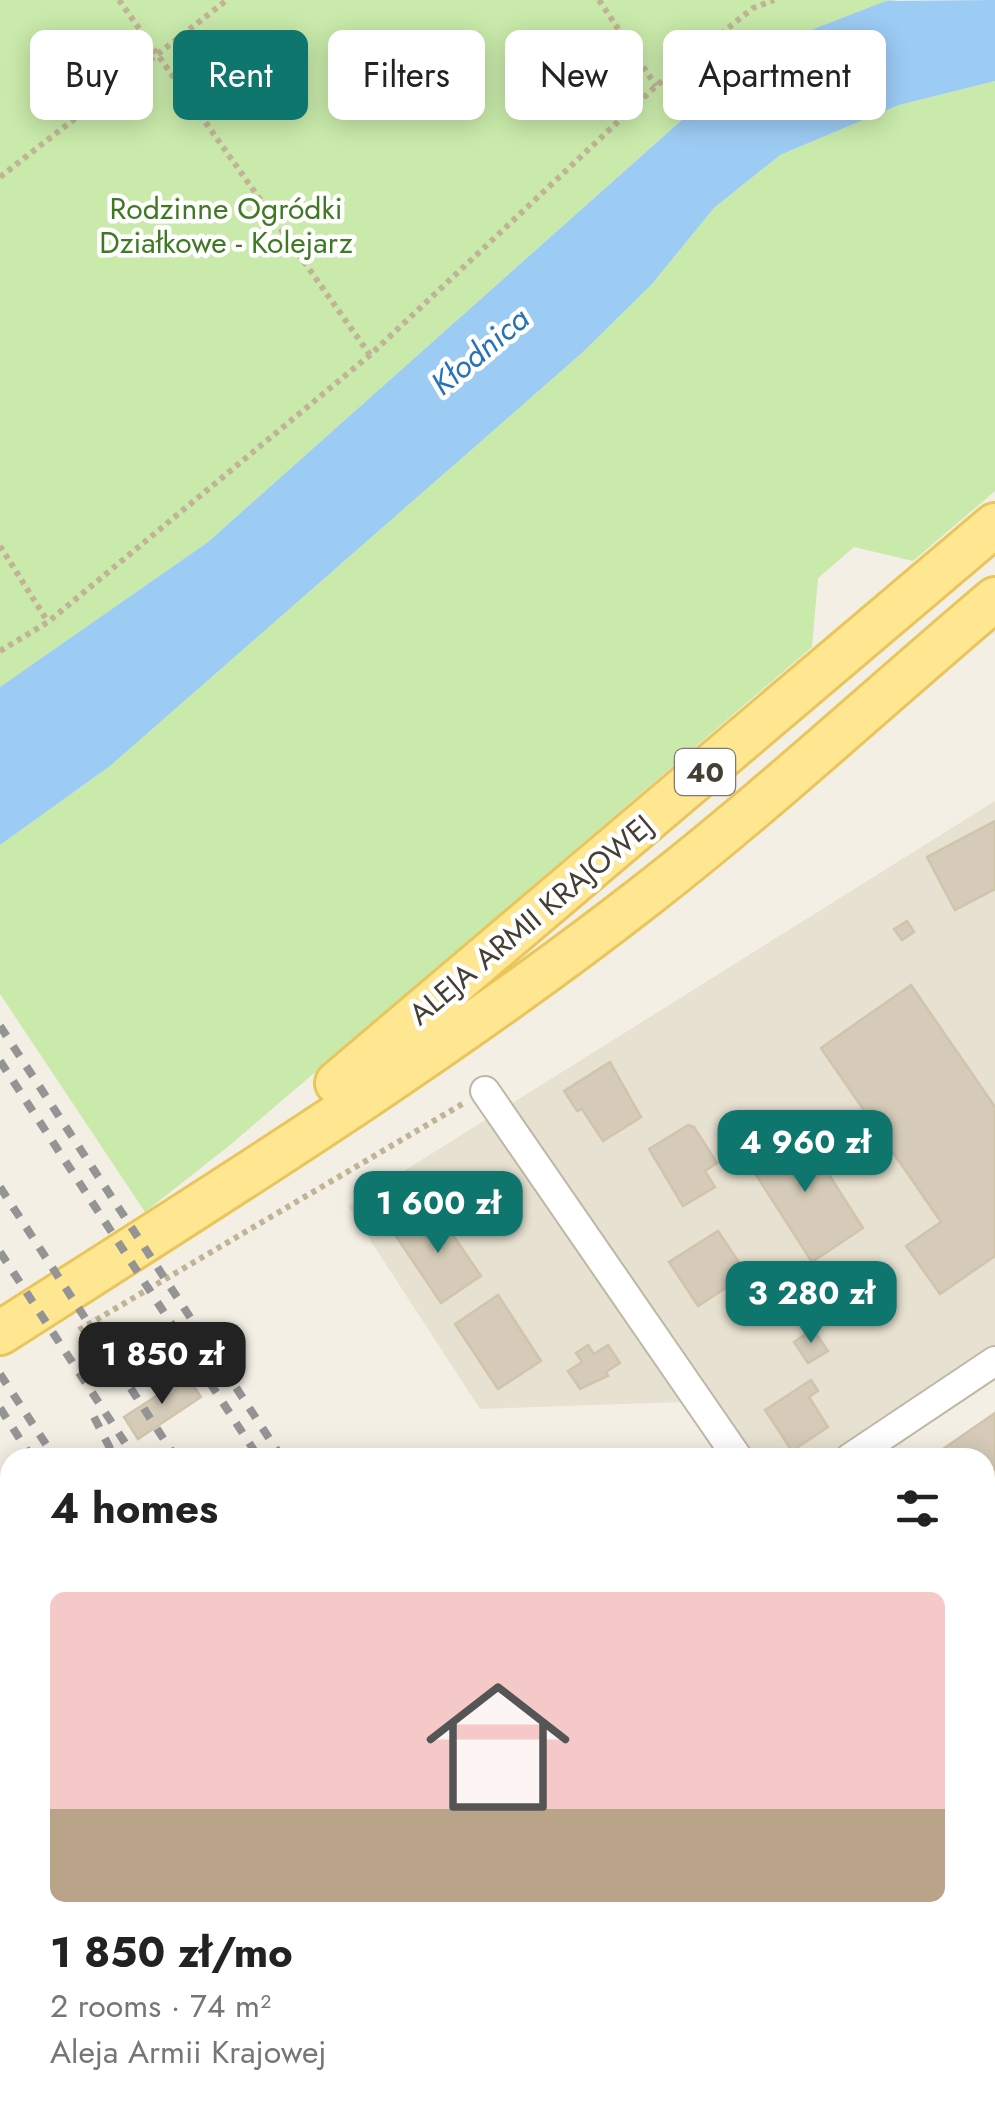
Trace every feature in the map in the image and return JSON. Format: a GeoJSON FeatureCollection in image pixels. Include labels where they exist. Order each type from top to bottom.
{"type":"FeatureCollection","features":[{"type":"Feature","properties":{"kind":"main road","name":"ALEJA ARMII KRAJOWEJ"},"geometry":{"type":"LineString","coordinates":[[156,1233],[995,525]]}},
{"type":"Feature","properties":{"kind":"main road","name":"ALEJA ARMII KRAJOWEJ"},"geometry":{"type":"LineString","coordinates":[[0,1333],[504,999],[645,897],[995,599]]}},
{"type":"Feature","properties":{"kind":"street"},"geometry":{"type":"LineString","coordinates":[[484,1091],[731,1448]]}},
{"type":"Feature","properties":{"kind":"street"},"geometry":{"type":"LineString","coordinates":[[865,1448],[995,1361]]}},
{"type":"Feature","properties":{"kind":"path"},"geometry":{"type":"LineString","coordinates":[[119,0],[370,354]]}},
{"type":"Feature","properties":{"kind":"path"},"geometry":{"type":"LineString","coordinates":[[0,176],[227,0]]}},
{"type":"Feature","properties":{"kind":"path"},"geometry":{"type":"LineString","coordinates":[[599,0],[656,86]]}},
{"type":"Feature","properties":{"kind":"path"},"geometry":{"type":"LineString","coordinates":[[0,652],[48,622],[370,354],[656,86],[753,8],[774,0]]}},
{"type":"Feature","properties":{"kind":"path"},"geometry":{"type":"LineString","coordinates":[[0,546],[48,622]]}},
{"type":"Feature","properties":{"kind":"path"},"geometry":{"type":"LineString","coordinates":[[67,1338],[484,1091]]}},
{"type":"Feature","properties":{"kind":"shaded area"},"geometry":{"type":"Polygon","coordinates":[[[995,801],[995,1373],[882,1448],[715,1448],[681,1402],[480,1409],[348,1206],[995,801]]]}},
{"type":"Feature","properties":{"kind":"green space","name":"Rodzinne Ogródki Działkowe - Kolejarz"},"geometry":{"type":"Polygon","coordinates":[[[0,0],[896,0],[812,30],[663,30],[663,120],[682,120],[208,542],[0,687],[0,0]]]}},
{"type":"Feature","properties":{"kind":"green space"},"geometry":{"type":"Polygon","coordinates":[[[995,81],[995,491],[913,561],[854,547],[818,578],[812,647],[230,1145],[145,1212],[0,994],[0,845],[110,766],[583,352],[652,284],[714,208],[780,155],[863,120],[886,120],[886,110],[995,81]]]}},
{"type":"Feature","properties":{"kind":"water"},"geometry":{"type":"Polygon","coordinates":[[[995,0],[995,81],[886,110],[886,30],[811,30],[886,1],[995,0]]]}},
{"type":"Feature","properties":{"kind":"water","name":"Kłodnica"},"geometry":{"type":"Polygon","coordinates":[[[682,120],[863,120],[780,155],[714,208],[652,284],[583,352],[110,766],[0,845],[0,687],[208,542],[682,120]]]}},
{"type":"Feature","properties":{"kind":"building"},"geometry":{"type":"Polygon","coordinates":[[[995,821],[995,889],[955,910],[927,857],[995,821]]]}},
{"type":"Feature","properties":{"kind":"building"},"geometry":{"type":"Polygon","coordinates":[[[907,921],[914,932],[902,940],[894,929],[907,921]]]}},
{"type":"Feature","properties":{"kind":"building"},"geometry":{"type":"Polygon","coordinates":[[[911,985],[995,1107],[995,1256],[940,1294],[906,1246],[941,1222],[821,1048],[911,985]]]}},
{"type":"Feature","properties":{"kind":"building"},"geometry":{"type":"Polygon","coordinates":[[[610,1062],[641,1117],[603,1141],[582,1109],[577,1111],[564,1091],[610,1062]]]}},
{"type":"Feature","properties":{"kind":"building"},"geometry":{"type":"Polygon","coordinates":[[[688,1125],[694,1127],[717,1163],[705,1171],[715,1187],[683,1206],[649,1149],[688,1125]]]}},
{"type":"Feature","properties":{"kind":"building"},"geometry":{"type":"Polygon","coordinates":[[[799,1128],[863,1228],[812,1262],[747,1161],[799,1128]]]}},
{"type":"Feature","properties":{"kind":"building"},"geometry":{"type":"Polygon","coordinates":[[[435,1209],[481,1276],[441,1303],[396,1236],[435,1209]]]}},
{"type":"Feature","properties":{"kind":"building"},"geometry":{"type":"Polygon","coordinates":[[[718,1231],[747,1274],[698,1306],[669,1262],[718,1231]]]}},
{"type":"Feature","properties":{"kind":"building"},"geometry":{"type":"Polygon","coordinates":[[[498,1295],[541,1361],[498,1389],[455,1324],[498,1295]]]}},
{"type":"Feature","properties":{"kind":"building"},"geometry":{"type":"Polygon","coordinates":[[[813,1329],[828,1351],[808,1363],[794,1342],[813,1329]]]}},
{"type":"Feature","properties":{"kind":"building"},"geometry":{"type":"Polygon","coordinates":[[[588,1345],[594,1354],[608,1345],[620,1363],[606,1372],[608,1376],[580,1389],[568,1371],[582,1362],[576,1353],[588,1345]]]}},
{"type":"Feature","properties":{"kind":"building"},"geometry":{"type":"Polygon","coordinates":[[[187,1376],[201,1397],[138,1439],[124,1417],[187,1376]]]}},
{"type":"Feature","properties":{"kind":"building"},"geometry":{"type":"Polygon","coordinates":[[[811,1380],[818,1391],[809,1397],[828,1427],[796,1448],[790,1448],[765,1410],[811,1380]]]}},
{"type":"Feature","properties":{"kind":"building"},"geometry":{"type":"Polygon","coordinates":[[[995,1413],[995,1448],[944,1448],[995,1413]]]}},
{"type":"Feature","properties":{"kind":"railway"},"geometry":{"type":"LineString","coordinates":[[0,1026],[275,1448]]}},
{"type":"Feature","properties":{"kind":"railway"},"geometry":{"type":"LineString","coordinates":[[0,1061],[252,1448]]}},
{"type":"Feature","properties":{"kind":"railway"},"geometry":{"type":"LineString","coordinates":[[0,1187],[170,1448]]}},
{"type":"Feature","properties":{"kind":"railway"},"geometry":{"type":"LineString","coordinates":[[0,1252],[128,1448]]}},
{"type":"Feature","properties":{"kind":"railway"},"geometry":{"type":"LineString","coordinates":[[0,1374],[48,1448]]}},
{"type":"Feature","properties":{"kind":"railway"},"geometry":{"type":"LineString","coordinates":[[0,1408],[26,1448]]}},
{"type":"Feature","properties":{"kind":"railway"},"geometry":{"type":"LineString","coordinates":[[94,1417],[110,1448]]}}]}
